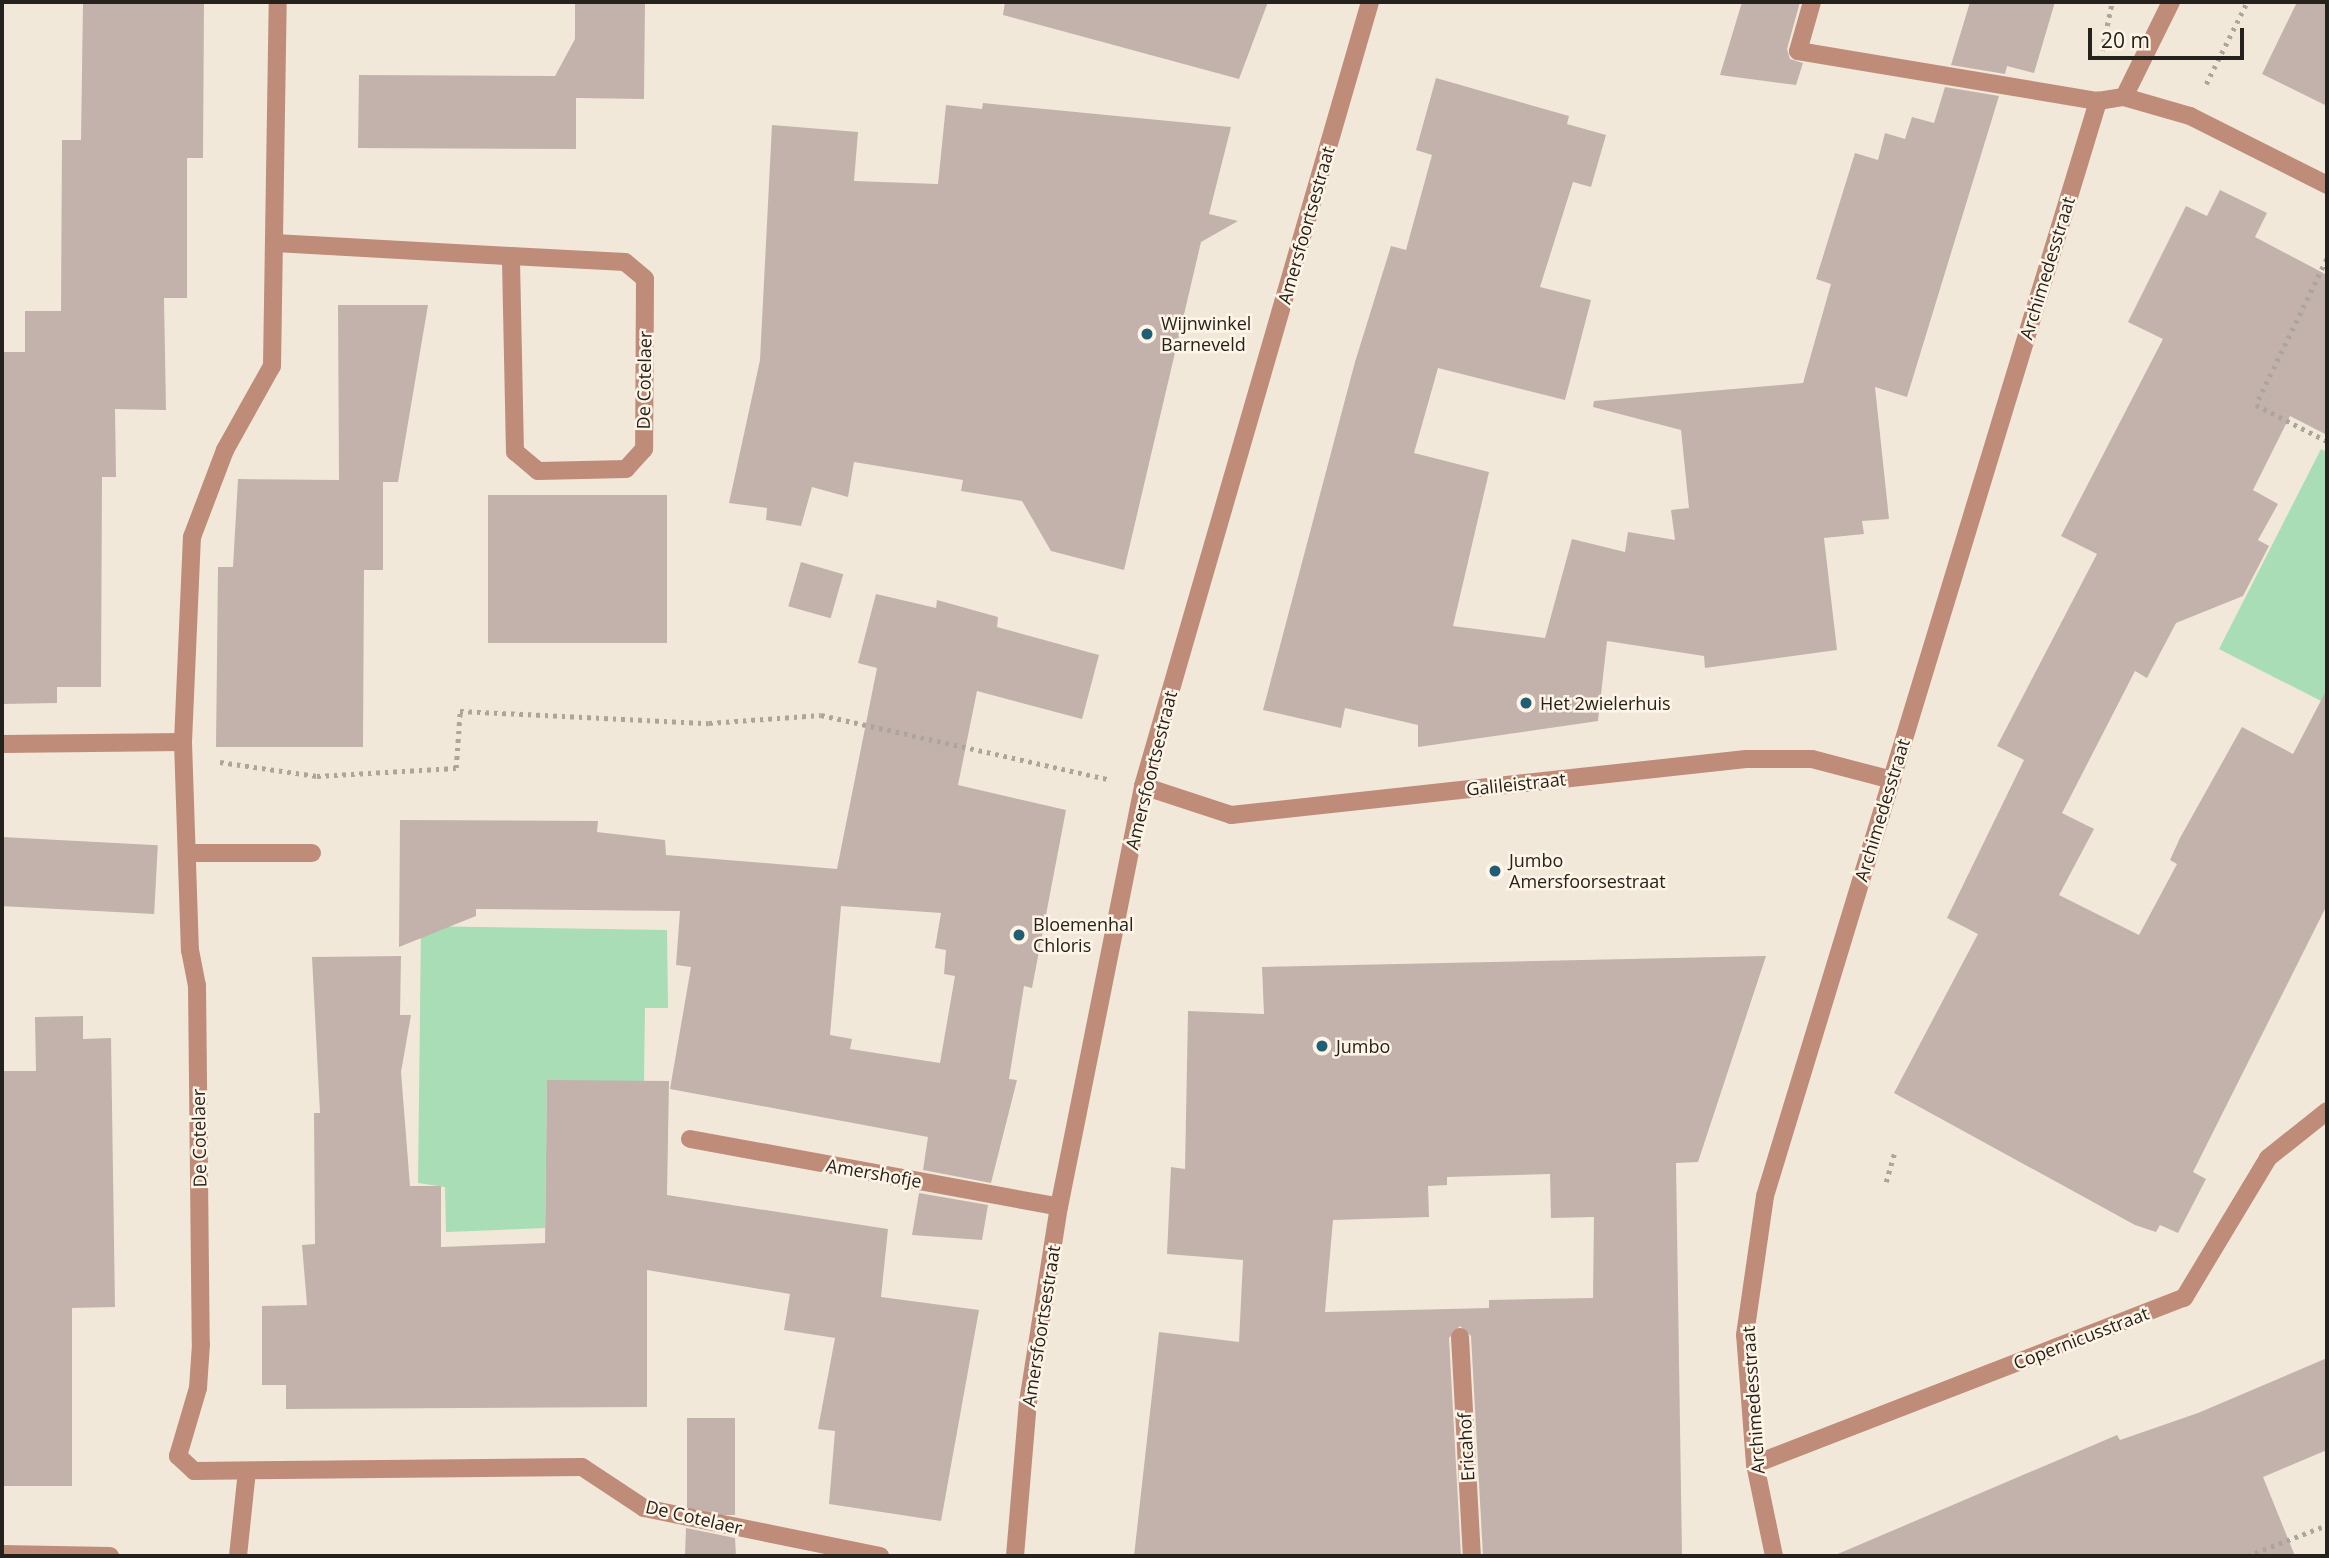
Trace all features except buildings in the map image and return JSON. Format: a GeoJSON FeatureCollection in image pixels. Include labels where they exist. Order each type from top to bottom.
{"type":"FeatureCollection","features":[{"type":"Feature","properties":{"kind":"street","name":"De Cotelaer"},"geometry":{"type":"LineString","coordinates":[[278,2],[272,366],[225,450],[192,537],[183,751],[197,985],[201,1344],[198,1388],[178,1456],[194,1471],[582,1467],[644,1508],[815,1550],[880,1556]]}},
{"type":"Feature","properties":{"kind":"street","name":"Amersfoortsestraat"},"geometry":{"type":"LineString","coordinates":[[1015,1556],[1028,1402],[1059,1207],[1143,786],[1370,2]]}},
{"type":"Feature","properties":{"kind":"street"},"geometry":{"type":"LineString","coordinates":[[1812,2],[1798,51],[2098,101],[2124,97],[2190,116],[2327,185]]}},
{"type":"Feature","properties":{"kind":"street"},"geometry":{"type":"LineString","coordinates":[[2124,97],[2171,2]]}},
{"type":"Feature","properties":{"kind":"street","name":"Archimedesstraat"},"geometry":{"type":"LineString","coordinates":[[1774,1556],[1755,1464],[1745,1335],[1765,1196],[2098,101]]}},
{"type":"Feature","properties":{"kind":"street","name":"De Cotelaer"},"geometry":{"type":"LineString","coordinates":[[275,243],[625,262],[645,279],[643,449],[626,469],[538,471],[515,452],[511,256]]}},
{"type":"Feature","properties":{"kind":"street"},"geometry":{"type":"LineString","coordinates":[[2,744],[183,751]]}},
{"type":"Feature","properties":{"kind":"street","name":"Galileistraat"},"geometry":{"type":"LineString","coordinates":[[1143,786],[1231,815],[1746,759],[1812,759],[1892,780]]}},
{"type":"Feature","properties":{"kind":"street"},"geometry":{"type":"LineString","coordinates":[[187,853],[312,853]]}},
{"type":"Feature","properties":{"kind":"street","name":"Copernicusstraat"},"geometry":{"type":"LineString","coordinates":[[1755,1464],[2184,1298],[2268,1158],[2327,1111]]}},
{"type":"Feature","properties":{"kind":"street","name":"Amershofje"},"geometry":{"type":"LineString","coordinates":[[690,1139],[1059,1207]]}},
{"type":"Feature","properties":{"kind":"street","name":"Ericahof"},"geometry":{"type":"LineString","coordinates":[[1461,1337],[1472,1556]]}},
{"type":"Feature","properties":{"kind":"street"},"geometry":{"type":"LineString","coordinates":[[238,1556],[247,1471]]}},
{"type":"Feature","properties":{"kind":"street"},"geometry":{"type":"LineString","coordinates":[[2,1554],[110,1556]]}},
{"type":"Feature","properties":{"kind":"path"},"geometry":{"type":"LineString","coordinates":[[2098,101],[2102,34],[2112,2]]}},
{"type":"Feature","properties":{"kind":"path"},"geometry":{"type":"LineString","coordinates":[[2190,116],[2247,2]]}},
{"type":"Feature","properties":{"kind":"path"},"geometry":{"type":"LineString","coordinates":[[2327,259],[2256,405],[2327,441]]}},
{"type":"Feature","properties":{"kind":"path"},"geometry":{"type":"LineString","coordinates":[[183,751],[317,776],[456,768],[460,711],[709,723],[821,715],[1143,786]]}},
{"type":"Feature","properties":{"kind":"path"},"geometry":{"type":"LineString","coordinates":[[1886,1182],[1895,1151]]}},
{"type":"Feature","properties":{"kind":"path"},"geometry":{"type":"LineString","coordinates":[[2248,1556],[2327,1525]]}},
{"type":"Feature","properties":{"kind":"green space"},"geometry":{"type":"Polygon","coordinates":[[[2321,449],[2327,452],[2327,704],[2219,649],[2321,449]]]}},
{"type":"Feature","properties":{"kind":"green space"},"geometry":{"type":"Polygon","coordinates":[[[421,926],[667,930],[668,1008],[645,1008],[644,1081],[547,1081],[545,1228],[446,1232],[445,1187],[418,1183],[421,926]]]}},
{"type":"Feature","properties":{"kind":"place","name":"Wijnwinkel Barneveld"},"geometry":{"type":"Point","coordinates":[1147,334]}},
{"type":"Feature","properties":{"kind":"place","name":"Het 2wielerhuis"},"geometry":{"type":"Point","coordinates":[1526,703]}},
{"type":"Feature","properties":{"kind":"place","name":"Jumbo Amersfoorsestraat"},"geometry":{"type":"Point","coordinates":[1495,871]}},
{"type":"Feature","properties":{"kind":"place","name":"Bloemenhal Chloris"},"geometry":{"type":"Point","coordinates":[1019,935]}},
{"type":"Feature","properties":{"kind":"place","name":"Jumbo"},"geometry":{"type":"Point","coordinates":[1322,1046]}}]}
